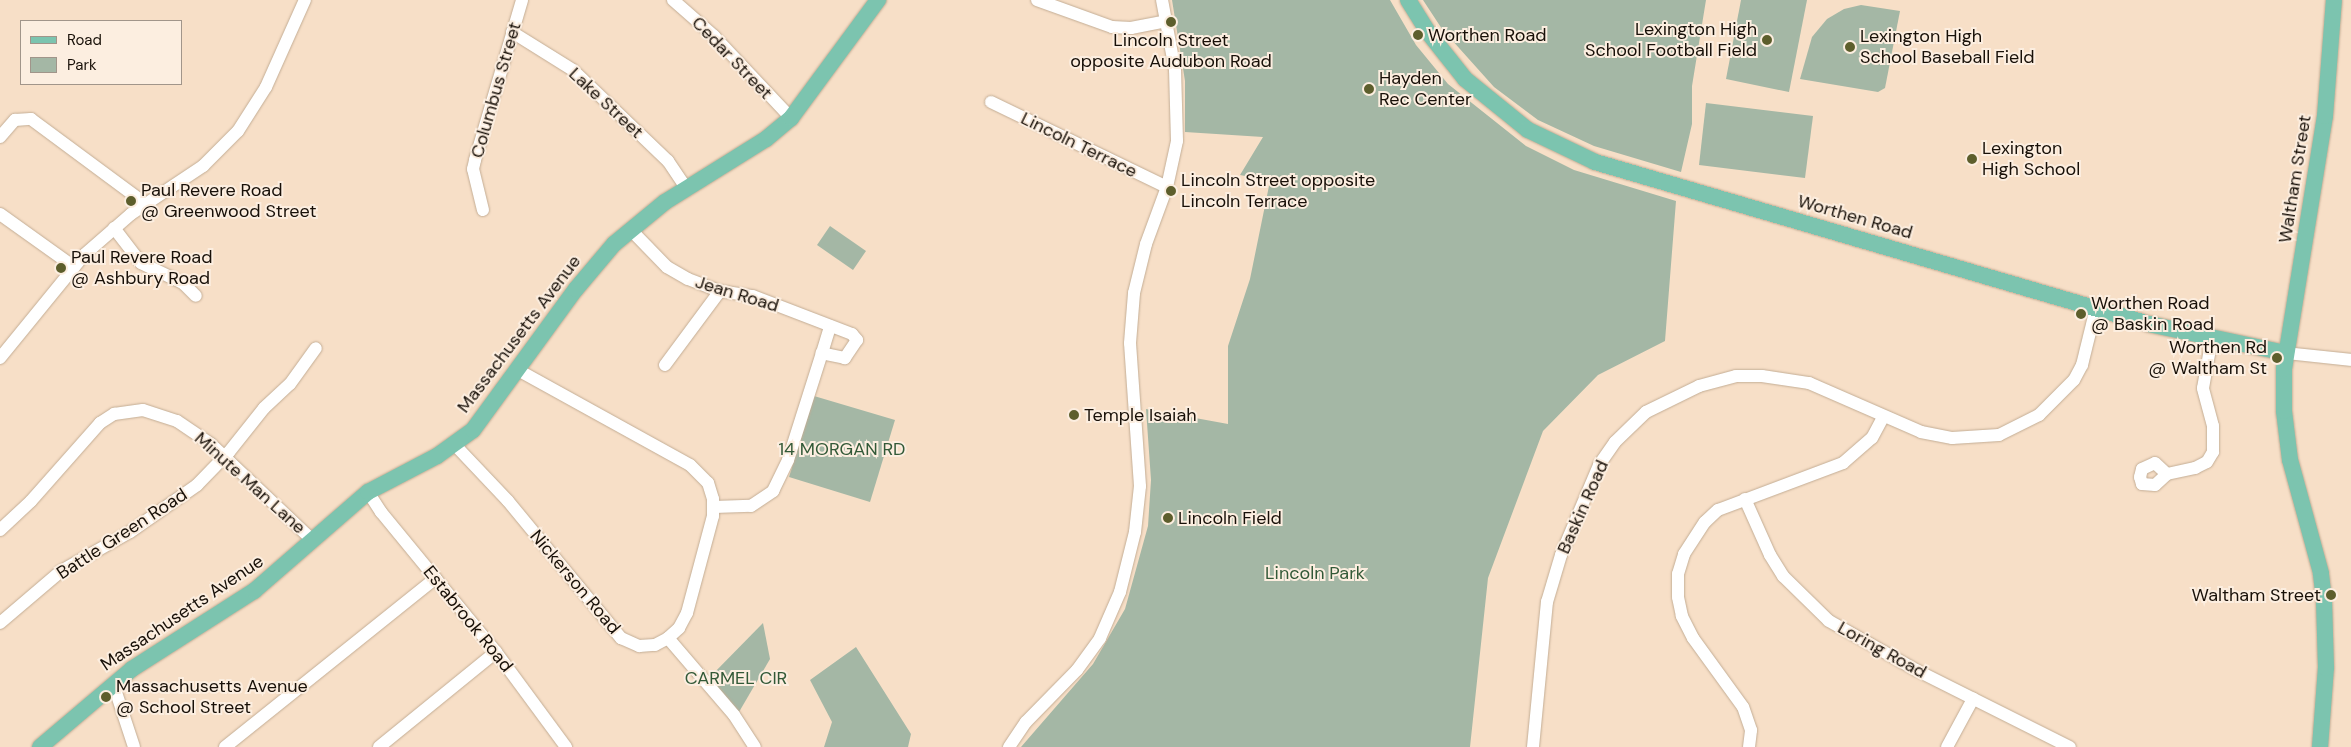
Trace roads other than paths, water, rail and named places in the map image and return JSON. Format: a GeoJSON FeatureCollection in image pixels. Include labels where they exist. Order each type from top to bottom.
{"type":"FeatureCollection","features":[{"type":"Feature","properties":{"kind":"main road","name":"Massachusetts Avenue"},"geometry":{"type":"LineString","coordinates":[[40,747],[113,683],[254,591],[368,492],[455,445],[486,414],[576,289],[630,229],[686,188],[766,139],[791,118],[806,101],[878,0]]}},
{"type":"Feature","properties":{"kind":"main road","name":"Worthen Road"},"geometry":{"type":"LineString","coordinates":[[1408,0],[1427,31],[1465,79],[1510,117],[1553,145],[1595,162],[2096,308],[2212,338],[2286,353]]}},
{"type":"Feature","properties":{"kind":"main road","name":"Waltham Street"},"geometry":{"type":"LineString","coordinates":[[2320,747],[2326,687],[2326,624],[2321,572],[2296,487],[2287,440],[2284,411],[2286,353],[2325,116],[2334,0]]}},
{"type":"Feature","properties":{"kind":"street"},"geometry":{"type":"LineString","coordinates":[[0,358],[74,267],[114,228],[203,166],[238,130],[270,80],[305,0]]}},
{"type":"Feature","properties":{"kind":"street","name":"Columbus Street"},"geometry":{"type":"LineString","coordinates":[[482,210],[474,160],[522,0]]}},
{"type":"Feature","properties":{"kind":"street","name":"Cedar Street"},"geometry":{"type":"LineString","coordinates":[[673,0],[714,36],[791,118]]}},
{"type":"Feature","properties":{"kind":"street"},"geometry":{"type":"LineString","coordinates":[[1037,0],[1112,27],[1131,28],[1166,22]]}},
{"type":"Feature","properties":{"kind":"street"},"geometry":{"type":"LineString","coordinates":[[1009,747],[1026,722],[1077,670],[1100,638],[1120,592],[1135,532],[1140,486],[1131,356],[1134,293],[1146,244],[1174,165],[1177,122],[1175,70],[1162,0]]}},
{"type":"Feature","properties":{"kind":"street","name":"Lake Street"},"geometry":{"type":"LineString","coordinates":[[512,32],[574,70],[668,161],[686,188]]}},
{"type":"Feature","properties":{"kind":"street","name":"Lincoln Terrace"},"geometry":{"type":"LineString","coordinates":[[991,102],[1167,187]]}},
{"type":"Feature","properties":{"kind":"street"},"geometry":{"type":"LineString","coordinates":[[0,137],[15,120],[30,119],[146,204]]}},
{"type":"Feature","properties":{"kind":"street"},"geometry":{"type":"LineString","coordinates":[[0,214],[74,267]]}},
{"type":"Feature","properties":{"kind":"street"},"geometry":{"type":"LineString","coordinates":[[114,228],[141,263],[183,283],[196,296]]}},
{"type":"Feature","properties":{"kind":"street","name":"Jean Road"},"geometry":{"type":"LineString","coordinates":[[630,229],[667,267],[720,290],[753,296],[852,334],[856,340],[845,358],[822,353]]}},
{"type":"Feature","properties":{"kind":"street"},"geometry":{"type":"LineString","coordinates":[[665,365],[720,290]]}},
{"type":"Feature","properties":{"kind":"street","name":"Baskin Road"},"geometry":{"type":"LineString","coordinates":[[1533,747],[1542,638],[1553,580],[1576,512],[1599,465],[1632,424],[1670,398],[1699,386],[1736,376],[1762,376],[1809,383],[1921,432],[1952,438],[1999,435],[2023,425],[2055,402],[2074,380],[2082,365],[2096,308]]}},
{"type":"Feature","properties":{"kind":"street"},"geometry":{"type":"LineString","coordinates":[[714,507],[751,506],[773,490],[788,460],[830,326]]}},
{"type":"Feature","properties":{"kind":"street"},"geometry":{"type":"LineString","coordinates":[[2167,474],[2195,468],[2207,462],[2213,452],[2213,426],[2203,388],[2212,338]]}},
{"type":"Feature","properties":{"kind":"street","name":"Battle Green Road"},"geometry":{"type":"LineString","coordinates":[[0,623],[61,571],[178,500],[224,458],[264,408],[290,384],[316,348]]}},
{"type":"Feature","properties":{"kind":"street","name":"Worthen Road"},"geometry":{"type":"LineString","coordinates":[[2286,353],[2351,360]]}},
{"type":"Feature","properties":{"kind":"street"},"geometry":{"type":"LineString","coordinates":[[518,370],[697,470],[708,483],[714,507],[687,613],[668,638],[734,715],[755,747]]}},
{"type":"Feature","properties":{"kind":"street","name":"Minute Man Lane"},"geometry":{"type":"LineString","coordinates":[[0,530],[31,501],[100,423],[114,414],[143,410],[160,413],[197,433],[312,540]]}},
{"type":"Feature","properties":{"kind":"street"},"geometry":{"type":"LineString","coordinates":[[1749,747],[1751,730],[1743,706],[1693,638],[1682,616],[1678,598],[1678,574],[1684,554],[1695,536],[1718,510],[1745,498],[1843,463],[1872,438],[1883,417]]}},
{"type":"Feature","properties":{"kind":"street","name":"Nickerson Road"},"geometry":{"type":"LineString","coordinates":[[455,445],[508,501],[621,638],[631,644],[647,646],[668,638]]}},
{"type":"Feature","properties":{"kind":"street","name":"Estabrook Road"},"geometry":{"type":"LineString","coordinates":[[368,492],[380,512],[496,652],[566,747]]}},
{"type":"Feature","properties":{"kind":"street","name":"Loring Road"},"geometry":{"type":"LineString","coordinates":[[1745,498],[1770,555],[1784,576],[1828,621],[1973,699],[2070,747]]}},
{"type":"Feature","properties":{"kind":"street"},"geometry":{"type":"LineString","coordinates":[[224,747],[436,578]]}},
{"type":"Feature","properties":{"kind":"street"},"geometry":{"type":"LineString","coordinates":[[379,747],[496,652]]}},
{"type":"Feature","properties":{"kind":"street"},"geometry":{"type":"LineString","coordinates":[[113,683],[134,747]]}},
{"type":"Feature","properties":{"kind":"street"},"geometry":{"type":"LineString","coordinates":[[1947,747],[1973,699]]}},
{"type":"Feature","properties":{"kind":"place","name":"Lincoln Street opposite Audubon Road"},"geometry":{"type":"Point","coordinates":[1171,22]}},
{"type":"Feature","properties":{"kind":"place","name":"Worthen Road"},"geometry":{"type":"Point","coordinates":[1418,35]}},
{"type":"Feature","properties":{"kind":"place","name":"Lexington High School Football Field"},"geometry":{"type":"Point","coordinates":[1767,40]}},
{"type":"Feature","properties":{"kind":"place","name":"Lexington High School Baseball Field"},"geometry":{"type":"Point","coordinates":[1850,47]}},
{"type":"Feature","properties":{"kind":"place","name":"Hayden Rec Center"},"geometry":{"type":"Point","coordinates":[1369,89]}},
{"type":"Feature","properties":{"kind":"place","name":"Lexington High School"},"geometry":{"type":"Point","coordinates":[1972,159]}},
{"type":"Feature","properties":{"kind":"place","name":"Lincoln Street opposite Lincoln Terrace"},"geometry":{"type":"Point","coordinates":[1171,191]}},
{"type":"Feature","properties":{"kind":"place","name":"Paul Revere Road @ Greenwood Street"},"geometry":{"type":"Point","coordinates":[131,201]}},
{"type":"Feature","properties":{"kind":"place","name":"Paul Revere Road @ Ashbury Road"},"geometry":{"type":"Point","coordinates":[61,268]}},
{"type":"Feature","properties":{"kind":"place","name":"Worthen Road @ Baskin Road"},"geometry":{"type":"Point","coordinates":[2081,314]}},
{"type":"Feature","properties":{"kind":"place","name":"Worthen Rd @ Waltham St"},"geometry":{"type":"Point","coordinates":[2277,358]}},
{"type":"Feature","properties":{"kind":"place","name":"Temple Isaiah"},"geometry":{"type":"Point","coordinates":[1074,415]}},
{"type":"Feature","properties":{"kind":"place","name":"Lincoln Field"},"geometry":{"type":"Point","coordinates":[1168,518]}},
{"type":"Feature","properties":{"kind":"place","name":"Waltham Street"},"geometry":{"type":"Point","coordinates":[2331,595]}},
{"type":"Feature","properties":{"kind":"place","name":"Massachusetts Avenue @ School Street"},"geometry":{"type":"Point","coordinates":[106,697]}},
{"type":"Feature","properties":{"kind":"park label","name":"14 MORGAN RD"},"geometry":{"type":"Point","coordinates":[842,449]}},
{"type":"Feature","properties":{"kind":"park label","name":"Lincoln Park"},"geometry":{"type":"Point","coordinates":[1315,573]}},
{"type":"Feature","properties":{"kind":"park label","name":"CARMEL CIR"},"geometry":{"type":"Point","coordinates":[736,678]}}]}
